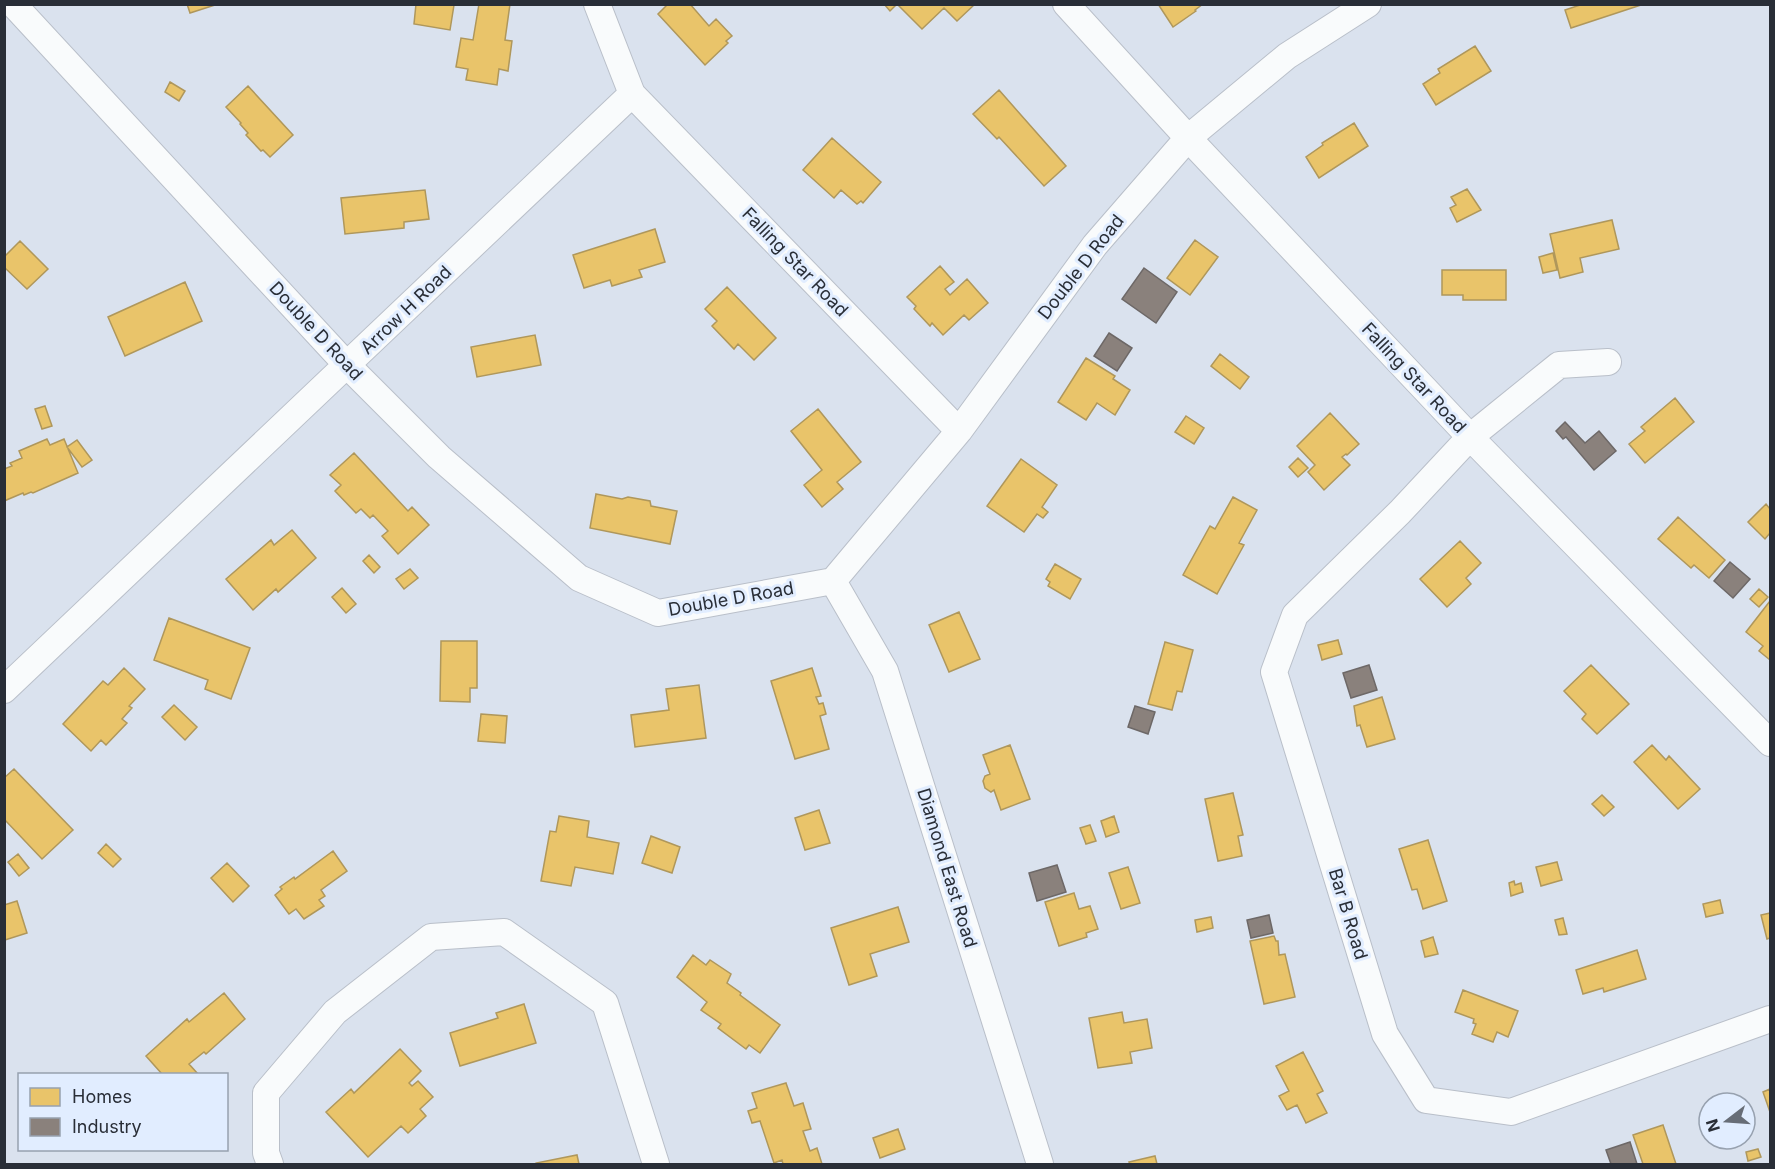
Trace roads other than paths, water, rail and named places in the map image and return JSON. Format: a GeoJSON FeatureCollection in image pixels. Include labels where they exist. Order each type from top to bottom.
{"type":"FeatureCollection","features":[{"type":"Feature","properties":{"kind":"street"},"geometry":{"type":"LineString","coordinates":[[597,4],[632,94]]}},
{"type":"Feature","properties":{"kind":"street","name":"Falling Star Road"},"geometry":{"type":"LineString","coordinates":[[1066,4],[1188,138],[1470,437],[1770,743]]}},
{"type":"Feature","properties":{"kind":"street","name":"Double D Road"},"geometry":{"type":"LineString","coordinates":[[17,12],[347,365],[439,457],[579,578],[658,613],[833,581],[959,431],[1095,245],[1188,138],[1287,56],[1368,4]]}},
{"type":"Feature","properties":{"kind":"street","name":"Arrow H Road"},"geometry":{"type":"LineString","coordinates":[[4,690],[632,94]]}},
{"type":"Feature","properties":{"kind":"street","name":"Falling Star Road"},"geometry":{"type":"LineString","coordinates":[[632,94],[959,431]]}},
{"type":"Feature","properties":{"kind":"street"},"geometry":{"type":"LineString","coordinates":[[1470,437],[1559,365],[1608,362]]}},
{"type":"Feature","properties":{"kind":"street","name":"Bar B Road"},"geometry":{"type":"LineString","coordinates":[[1470,437],[1400,512],[1294,615],[1274,672],[1385,1034],[1426,1100],[1511,1112],[1770,1019]]}},
{"type":"Feature","properties":{"kind":"street","name":"Diamond East Road"},"geometry":{"type":"LineString","coordinates":[[833,581],[885,671],[1040,1164]]}},
{"type":"Feature","properties":{"kind":"street"},"geometry":{"type":"LineString","coordinates":[[270,1164],[266,1153],[266,1094],[335,1012],[430,937],[504,932],[604,1003],[656,1164]]}}]}
